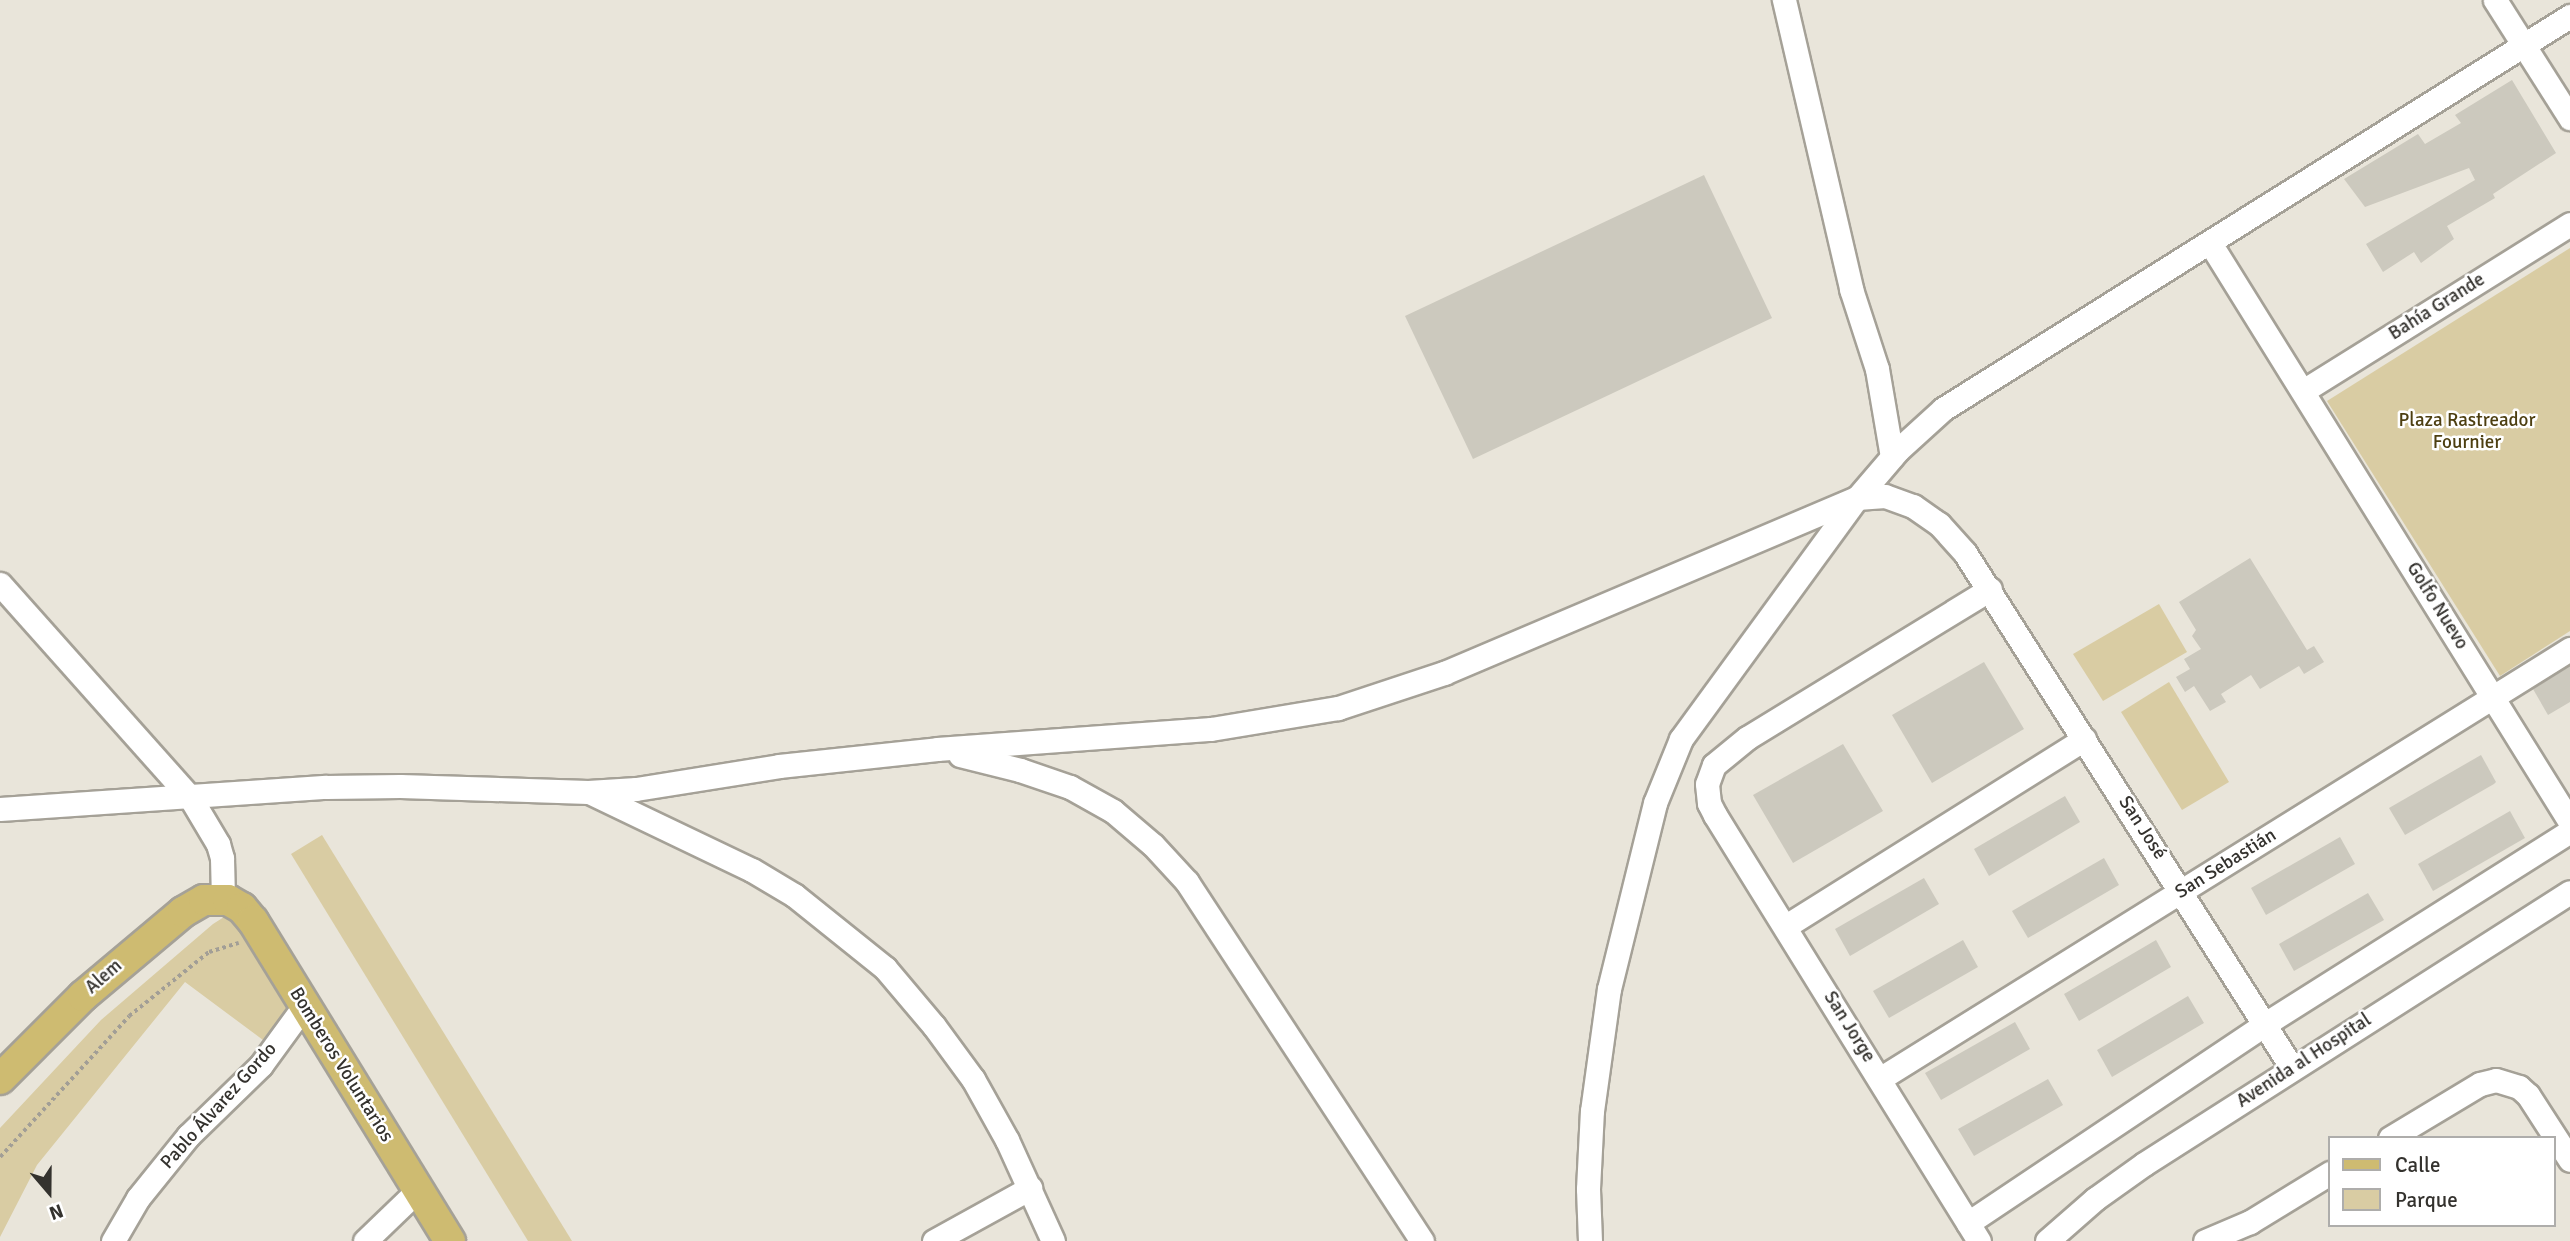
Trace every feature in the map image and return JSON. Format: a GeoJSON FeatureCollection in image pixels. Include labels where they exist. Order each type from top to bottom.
{"type":"FeatureCollection","features":[{"type":"Feature","properties":{"kind":"main road","name":"Bomberos Voluntarios"},"geometry":{"type":"LineString","coordinates":[[223,898],[235,903],[248,914],[450,1241]]}},
{"type":"Feature","properties":{"kind":"main road","name":"Alem"},"geometry":{"type":"LineString","coordinates":[[0,1079],[83,996],[183,912],[204,900],[223,898]]}},
{"type":"Feature","properties":{"kind":"street"},"geometry":{"type":"LineString","coordinates":[[1784,0],[1851,289],[1877,369],[1892,457]]}},
{"type":"Feature","properties":{"kind":"street"},"geometry":{"type":"LineString","coordinates":[[2495,0],[2570,118]]}},
{"type":"Feature","properties":{"kind":"street"},"geometry":{"type":"LineString","coordinates":[[1590,1241],[1588,1189],[1592,1111],[1609,989],[1656,803],[1681,739],[1857,498],[1892,457],[1943,409],[2570,16]]}},
{"type":"Feature","properties":{"kind":"street","name":"Bahía Grande"},"geometry":{"type":"LineString","coordinates":[[2303,391],[2570,224]]}},
{"type":"Feature","properties":{"kind":"street","name":"Golfo Nuevo"},"geometry":{"type":"LineString","coordinates":[[2210,243],[2570,822]]}},
{"type":"Feature","properties":{"kind":"street","name":"San José"},"geometry":{"type":"LineString","coordinates":[[1857,498],[1885,496],[1913,506],[1939,524],[1990,589],[2292,1068]]}},
{"type":"Feature","properties":{"kind":"street"},"geometry":{"type":"LineString","coordinates":[[0,809],[400,786],[588,792],[636,789],[779,766],[937,749],[1211,729],[1339,708],[1444,673],[1857,498]]}},
{"type":"Feature","properties":{"kind":"street"},"geometry":{"type":"LineString","coordinates":[[0,584],[190,797],[218,844],[222,858],[223,898]]}},
{"type":"Feature","properties":{"kind":"street","name":"San Jorge"},"geometry":{"type":"LineString","coordinates":[[1974,1232],[1881,1078],[1715,815],[1709,803],[1707,784],[1714,765],[1726,753],[1990,589]]}},
{"type":"Feature","properties":{"kind":"street","name":"San Sebastián"},"geometry":{"type":"LineString","coordinates":[[1881,1078],[2570,649]]}},
{"type":"Feature","properties":{"kind":"street"},"geometry":{"type":"LineString","coordinates":[[1786,926],[2084,739]]}},
{"type":"Feature","properties":{"kind":"street"},"geometry":{"type":"LineString","coordinates":[[937,749],[987,760],[1070,787],[1113,811],[1153,845],[1187,882],[1422,1241]]}},
{"type":"Feature","properties":{"kind":"street"},"geometry":{"type":"LineString","coordinates":[[588,792],[752,870],[794,895],[886,968],[954,1051],[991,1110],[1053,1241]]}},
{"type":"Feature","properties":{"kind":"street"},"geometry":{"type":"LineString","coordinates":[[1974,1232],[2265,1024],[2570,831]]}},
{"type":"Feature","properties":{"kind":"street","name":"Avenida al Hospital"},"geometry":{"type":"LineString","coordinates":[[2047,1241],[2095,1199],[2144,1164],[2570,892]]}},
{"type":"Feature","properties":{"kind":"street","name":"Pablo Álvarez Gordo"},"geometry":{"type":"LineString","coordinates":[[113,1241],[138,1198],[188,1136],[261,1065],[304,1006]]}},
{"type":"Feature","properties":{"kind":"street"},"geometry":{"type":"LineString","coordinates":[[2393,1136],[2480,1084],[2496,1080],[2519,1087],[2528,1095],[2554,1136]]}},
{"type":"Feature","properties":{"kind":"street"},"geometry":{"type":"LineString","coordinates":[[2556,1138],[2570,1160]]}},
{"type":"Feature","properties":{"kind":"street"},"geometry":{"type":"LineString","coordinates":[[2206,1241],[2250,1222],[2328,1174]]}},
{"type":"Feature","properties":{"kind":"street"},"geometry":{"type":"LineString","coordinates":[[933,1241],[1030,1188]]}},
{"type":"Feature","properties":{"kind":"street"},"geometry":{"type":"LineString","coordinates":[[365,1241],[418,1189]]}},
{"type":"Feature","properties":{"kind":"path"},"geometry":{"type":"LineString","coordinates":[[0,1157],[129,1016],[209,952],[243,942],[237,931]]}},
{"type":"Feature","properties":{"kind":"green space","name":"Plaza Rastreador Fournier"},"geometry":{"type":"Polygon","coordinates":[[[2570,248],[2570,631],[2500,676],[2327,401],[2570,248]]]}},
{"type":"Feature","properties":{"kind":"green space"},"geometry":{"type":"Polygon","coordinates":[[[2159,604],[2187,652],[2103,701],[2073,654],[2159,604]]]}},
{"type":"Feature","properties":{"kind":"green space"},"geometry":{"type":"Polygon","coordinates":[[[2169,682],[2229,782],[2182,810],[2121,712],[2169,682]]]}},
{"type":"Feature","properties":{"kind":"green space"},"geometry":{"type":"Polygon","coordinates":[[[322,835],[572,1241],[528,1241],[291,854],[322,835]]]}},
{"type":"Feature","properties":{"kind":"green space"},"geometry":{"type":"Polygon","coordinates":[[[235,916],[289,1005],[287,1010],[263,1040],[185,982],[37,1165],[0,1237],[0,1128],[101,1020],[213,924],[224,917],[235,916]]]}},
{"type":"Feature","properties":{"kind":"building"},"geometry":{"type":"Polygon","coordinates":[[[2512,80],[2556,153],[2493,194],[2495,198],[2447,226],[2454,239],[2421,263],[2414,252],[2383,272],[2366,244],[2475,180],[2469,168],[2365,207],[2344,179],[2418,134],[2425,144],[2461,123],[2455,115],[2512,80]]]}},
{"type":"Feature","properties":{"kind":"building"},"geometry":{"type":"Polygon","coordinates":[[[1704,175],[1772,318],[1473,459],[1405,316],[1704,175]]]}},
{"type":"Feature","properties":{"kind":"building"},"geometry":{"type":"Polygon","coordinates":[[[2250,558],[2307,650],[2314,646],[2324,662],[2304,674],[2299,666],[2260,689],[2251,675],[2221,694],[2226,702],[2210,711],[2194,686],[2185,692],[2176,677],[2190,669],[2184,659],[2201,649],[2192,636],[2196,630],[2179,602],[2250,558]]]}},
{"type":"Feature","properties":{"kind":"building"},"geometry":{"type":"Polygon","coordinates":[[[1984,662],[2024,729],[1932,783],[1892,715],[1984,662]]]}},
{"type":"Feature","properties":{"kind":"building"},"geometry":{"type":"Polygon","coordinates":[[[2570,666],[2570,702],[2548,715],[2533,689],[2570,666]]]}},
{"type":"Feature","properties":{"kind":"building"},"geometry":{"type":"Polygon","coordinates":[[[1843,744],[1883,811],[1793,863],[1753,795],[1843,744]]]}},
{"type":"Feature","properties":{"kind":"building"},"geometry":{"type":"Polygon","coordinates":[[[2481,755],[2496,782],[2405,835],[2389,808],[2481,755]]]}},
{"type":"Feature","properties":{"kind":"building"},"geometry":{"type":"Polygon","coordinates":[[[2065,796],[2080,822],[1989,876],[1974,849],[2065,796]]]}},
{"type":"Feature","properties":{"kind":"building"},"geometry":{"type":"Polygon","coordinates":[[[2510,811],[2525,838],[2433,891],[2418,864],[2510,811]]]}},
{"type":"Feature","properties":{"kind":"building"},"geometry":{"type":"Polygon","coordinates":[[[2340,837],[2355,864],[2266,915],[2251,888],[2340,837]]]}},
{"type":"Feature","properties":{"kind":"building"},"geometry":{"type":"Polygon","coordinates":[[[2104,858],[2119,885],[2028,938],[2012,911],[2104,858]]]}},
{"type":"Feature","properties":{"kind":"building"},"geometry":{"type":"Polygon","coordinates":[[[1924,878],[1939,904],[1850,956],[1835,929],[1924,878]]]}},
{"type":"Feature","properties":{"kind":"building"},"geometry":{"type":"Polygon","coordinates":[[[2368,893],[2384,920],[2294,971],[2279,944],[2368,893]]]}},
{"type":"Feature","properties":{"kind":"building"},"geometry":{"type":"Polygon","coordinates":[[[1963,940],[1978,967],[1889,1018],[1873,991],[1963,940]]]}},
{"type":"Feature","properties":{"kind":"building"},"geometry":{"type":"Polygon","coordinates":[[[2156,940],[2171,967],[2079,1021],[2064,994],[2156,940]]]}},
{"type":"Feature","properties":{"kind":"building"},"geometry":{"type":"Polygon","coordinates":[[[2188,996],[2204,1023],[2112,1077],[2097,1050],[2188,996]]]}},
{"type":"Feature","properties":{"kind":"building"},"geometry":{"type":"Polygon","coordinates":[[[2015,1022],[2030,1049],[1941,1100],[1925,1073],[2015,1022]]]}},
{"type":"Feature","properties":{"kind":"building"},"geometry":{"type":"Polygon","coordinates":[[[2048,1079],[2063,1105],[1974,1156],[1958,1129],[2048,1079]]]}}]}
